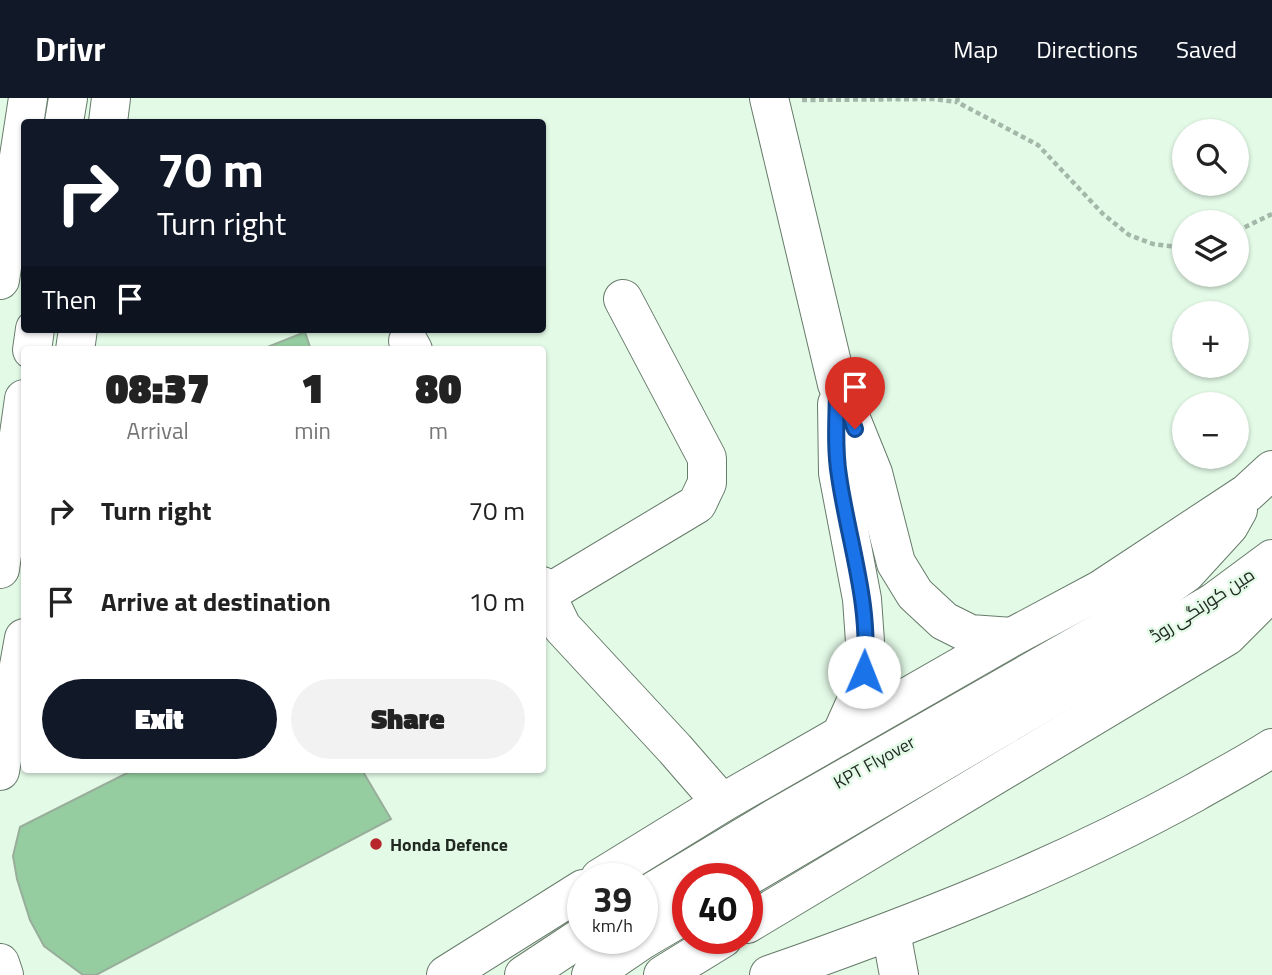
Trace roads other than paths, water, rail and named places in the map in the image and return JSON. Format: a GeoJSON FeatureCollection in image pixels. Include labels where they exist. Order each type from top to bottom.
{"type":"FeatureCollection","features":[{"type":"Feature","properties":{"kind":"main road"},"geometry":{"type":"LineString","coordinates":[[25,119],[28,98]]}},
{"type":"Feature","properties":{"kind":"main road"},"geometry":{"type":"LineString","coordinates":[[64,119],[68,98]]}},
{"type":"Feature","properties":{"kind":"main road"},"geometry":{"type":"LineString","coordinates":[[108,119],[111,98]]}},
{"type":"Feature","properties":{"kind":"main road"},"geometry":{"type":"LineString","coordinates":[[770,99],[837,384],[873,472],[896,563],[915,594],[944,621],[970,634],[1012,637]]}},
{"type":"Feature","properties":{"kind":"main road"},"geometry":{"type":"LineString","coordinates":[[0,281],[21,144]]}},
{"type":"Feature","properties":{"kind":"main road"},"geometry":{"type":"LineString","coordinates":[[546,589],[697,504],[707,483],[707,457],[623,299]]}},
{"type":"Feature","properties":{"kind":"main road"},"geometry":{"type":"LineString","coordinates":[[837,384],[838,473],[862,600],[866,656],[862,688],[841,735]]}},
{"type":"Feature","properties":{"kind":"main road"},"geometry":{"type":"LineString","coordinates":[[0,569],[21,420]]}},
{"type":"Feature","properties":{"kind":"main road"},"geometry":{"type":"LineString","coordinates":[[624,863],[722,803],[1012,637],[1100,590],[1260,482]]}},
{"type":"Feature","properties":{"kind":"main road","name":"مین کورنگی روڈ"},"geometry":{"type":"LineString","coordinates":[[1120,639],[1229,526],[1260,482]]}},
{"type":"Feature","properties":{"kind":"main road","name":"مین کورنگی روڈ"},"geometry":{"type":"LineString","coordinates":[[1120,639],[1214,602],[1272,559]]}},
{"type":"Feature","properties":{"kind":"main road"},"geometry":{"type":"LineString","coordinates":[[763,914],[1227,636],[1269,594],[1272,586]]}},
{"type":"Feature","properties":{"kind":"main road"},"geometry":{"type":"LineString","coordinates":[[546,592],[562,627],[722,803]]}},
{"type":"Feature","properties":{"kind":"main road","name":"KPT Flyover"},"geometry":{"type":"LineString","coordinates":[[763,867],[1120,639]]}},
{"type":"Feature","properties":{"kind":"main road","name":"KPT Flyover"},"geometry":{"type":"LineString","coordinates":[[658,888],[775,818],[1120,639]]}},
{"type":"Feature","properties":{"kind":"main road"},"geometry":{"type":"LineString","coordinates":[[0,771],[21,655]]}},
{"type":"Feature","properties":{"kind":"main road"},"geometry":{"type":"LineString","coordinates":[[769,975],[891,932],[1027,876],[1130,828],[1272,748]]}},
{"type":"Feature","properties":{"kind":"main road"},"geometry":{"type":"LineString","coordinates":[[446,975],[567,899]]}},
{"type":"Feature","properties":{"kind":"main road"},"geometry":{"type":"LineString","coordinates":[[591,975],[672,922]]}},
{"type":"Feature","properties":{"kind":"main road"},"geometry":{"type":"LineString","coordinates":[[891,932],[899,975]]}},
{"type":"Feature","properties":{"kind":"main road"},"geometry":{"type":"LineString","coordinates":[[524,975],[567,947]]}},
{"type":"Feature","properties":{"kind":"main road"},"geometry":{"type":"LineString","coordinates":[[663,975],[697,954]]}},
{"type":"Feature","properties":{"kind":"main road"},"geometry":{"type":"LineString","coordinates":[[0,963],[4,975]]}},
{"type":"Feature","properties":{"kind":"place","name":"Honda Defence"},"geometry":{"type":"Point","coordinates":[376,844]}}]}
